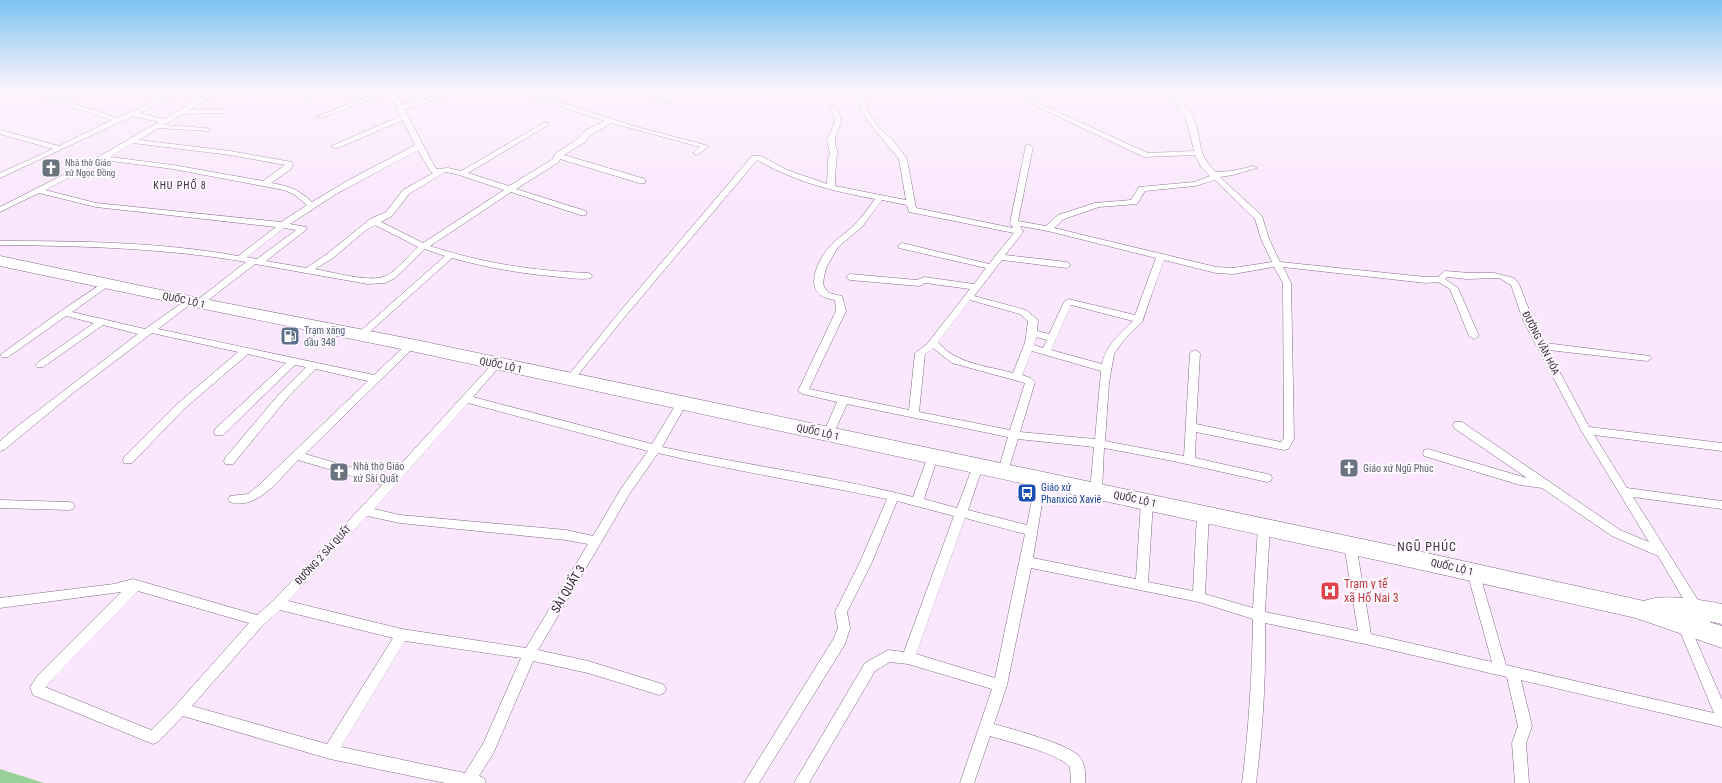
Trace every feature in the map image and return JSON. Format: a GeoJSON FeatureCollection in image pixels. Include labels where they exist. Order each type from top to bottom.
{"type":"FeatureCollection","features":[{"type":"Feature","properties":{"kind":"highway","name":"QUỐC LỘ 1"},"geometry":{"type":"LineString","coordinates":[[0,261],[194,302],[411,345],[1350,545],[1636,608],[1686,614],[1722,614]]}},
{"type":"Feature","properties":{"kind":"highway","name":"QUỐC LỘ 1"},"geometry":{"type":"LineString","coordinates":[[1686,614],[1716,635]]}},
{"type":"Feature","properties":{"kind":"street"},"geometry":{"type":"LineString","coordinates":[[0,176],[106,126]]}},
{"type":"Feature","properties":{"kind":"street"},"geometry":{"type":"LineString","coordinates":[[0,210],[103,158],[156,126],[206,130]]}},
{"type":"Feature","properties":{"kind":"street"},"geometry":{"type":"LineString","coordinates":[[335,146],[384,126]]}},
{"type":"Feature","properties":{"kind":"street"},"geometry":{"type":"LineString","coordinates":[[409,126],[434,171],[448,170],[583,213]]}},
{"type":"Feature","properties":{"kind":"street"},"geometry":{"type":"LineString","coordinates":[[461,174],[543,126]]}},
{"type":"Feature","properties":{"kind":"street"},"geometry":{"type":"LineString","coordinates":[[0,243],[93,244],[202,252],[368,280],[385,280],[392,276],[424,246],[556,160],[558,156],[582,140],[589,132],[602,126]]}},
{"type":"Feature","properties":{"kind":"street"},"geometry":{"type":"LineString","coordinates":[[628,126],[705,146],[697,153]]}},
{"type":"Feature","properties":{"kind":"street"},"geometry":{"type":"LineString","coordinates":[[831,188],[832,160],[834,154],[830,144],[838,126]]}},
{"type":"Feature","properties":{"kind":"street"},"geometry":{"type":"LineString","coordinates":[[875,126],[903,159],[912,210],[1019,232]]}},
{"type":"Feature","properties":{"kind":"street"},"geometry":{"type":"LineString","coordinates":[[1083,126],[1147,155],[1198,153]]}},
{"type":"Feature","properties":{"kind":"street"},"geometry":{"type":"LineString","coordinates":[[1191,126],[1198,153],[1204,165],[1239,197],[1259,218],[1265,239],[1287,283],[1289,440],[1284,446],[1191,426]]}},
{"type":"Feature","properties":{"kind":"street"},"geometry":{"type":"LineString","coordinates":[[0,132],[59,148]]}},
{"type":"Feature","properties":{"kind":"street"},"geometry":{"type":"LineString","coordinates":[[131,141],[259,157],[289,164],[288,167],[264,184]]}},
{"type":"Feature","properties":{"kind":"street"},"geometry":{"type":"LineString","coordinates":[[241,258],[311,205],[370,171],[420,146]]}},
{"type":"Feature","properties":{"kind":"street"},"geometry":{"type":"LineString","coordinates":[[1019,232],[1014,223],[1029,147]]}},
{"type":"Feature","properties":{"kind":"street"},"geometry":{"type":"LineString","coordinates":[[558,156],[642,181]]}},
{"type":"Feature","properties":{"kind":"street"},"geometry":{"type":"LineString","coordinates":[[103,158],[173,167],[286,188],[298,193],[311,205]]}},
{"type":"Feature","properties":{"kind":"street"},"geometry":{"type":"LineString","coordinates":[[570,379],[620,316],[680,248],[754,158],[758,158],[784,172],[831,188],[911,203]]}},
{"type":"Feature","properties":{"kind":"street"},"geometry":{"type":"LineString","coordinates":[[1048,229],[1061,217],[1098,205],[1134,202],[1142,189],[1195,184],[1215,176],[1253,168]]}},
{"type":"Feature","properties":{"kind":"street"},"geometry":{"type":"LineString","coordinates":[[309,269],[330,256],[352,236],[373,221],[389,214],[406,192],[442,171]]}},
{"type":"Feature","properties":{"kind":"street"},"geometry":{"type":"LineString","coordinates":[[0,447],[83,379],[149,332],[303,229],[96,205],[40,191]]}},
{"type":"Feature","properties":{"kind":"street"},"geometry":{"type":"LineString","coordinates":[[880,198],[860,223],[835,246],[824,263],[817,282],[821,292],[824,295],[839,298],[841,311],[803,391],[1015,435],[1048,436],[1099,444],[1267,478]]}},
{"type":"Feature","properties":{"kind":"street"},"geometry":{"type":"LineString","coordinates":[[373,221],[424,246],[451,255],[523,271],[588,276]]}},
{"type":"Feature","properties":{"kind":"street","name":"ĐƯỜNG VĂN HÓA"},"geometry":{"type":"LineString","coordinates":[[1014,223],[1048,229],[1144,252],[1161,258],[1216,270],[1233,271],[1277,264],[1426,280],[1440,279],[1445,274],[1468,276],[1490,275],[1510,280],[1515,284],[1528,320],[1586,430],[1662,553],[1686,614],[1722,716]]}},
{"type":"Feature","properties":{"kind":"street"},"geometry":{"type":"LineString","coordinates":[[914,415],[920,353],[933,342],[1019,232]]}},
{"type":"Feature","properties":{"kind":"street"},"geometry":{"type":"LineString","coordinates":[[902,246],[991,267]]}},
{"type":"Feature","properties":{"kind":"street"},"geometry":{"type":"LineString","coordinates":[[361,335],[451,255]]}},
{"type":"Feature","properties":{"kind":"street"},"geometry":{"type":"LineString","coordinates":[[999,257],[1067,265]]}},
{"type":"Feature","properties":{"kind":"street"},"geometry":{"type":"LineString","coordinates":[[1096,491],[1106,369],[1109,354],[1120,339],[1137,322],[1161,258]]}},
{"type":"Feature","properties":{"kind":"street"},"geometry":{"type":"LineString","coordinates":[[850,277],[919,283],[924,280],[975,287]]}},
{"type":"Feature","properties":{"kind":"street"},"geometry":{"type":"LineString","coordinates":[[1440,279],[1454,288],[1474,336]]}},
{"type":"Feature","properties":{"kind":"street"},"geometry":{"type":"LineString","coordinates":[[4,355],[107,283]]}},
{"type":"Feature","properties":{"kind":"street"},"geometry":{"type":"LineString","coordinates":[[968,297],[1022,312],[1033,320],[1033,333],[1016,377]]}},
{"type":"Feature","properties":{"kind":"street"},"geometry":{"type":"LineString","coordinates":[[1046,352],[1068,302],[1138,319]]}},
{"type":"Feature","properties":{"kind":"street"},"geometry":{"type":"LineString","coordinates":[[64,313],[149,332],[376,378]]}},
{"type":"Feature","properties":{"kind":"street"},"geometry":{"type":"LineString","coordinates":[[40,365],[102,322]]}},
{"type":"Feature","properties":{"kind":"street"},"geometry":{"type":"LineString","coordinates":[[1033,333],[1052,338]]}},
{"type":"Feature","properties":{"kind":"street"},"geometry":{"type":"LineString","coordinates":[[933,342],[939,350],[955,361],[1028,380],[1030,382],[1003,471]]}},
{"type":"Feature","properties":{"kind":"street"},"geometry":{"type":"LineString","coordinates":[[234,499],[250,498],[255,495],[411,345]]}},
{"type":"Feature","properties":{"kind":"street"},"geometry":{"type":"LineString","coordinates":[[1543,346],[1647,358]]}},
{"type":"Feature","properties":{"kind":"street"},"geometry":{"type":"LineString","coordinates":[[1028,347],[1106,369]]}},
{"type":"Feature","properties":{"kind":"street"},"geometry":{"type":"LineString","coordinates":[[128,460],[180,407],[246,351]]}},
{"type":"Feature","properties":{"kind":"street"},"geometry":{"type":"LineString","coordinates":[[1189,462],[1196,354]]}},
{"type":"Feature","properties":{"kind":"street"},"geometry":{"type":"LineString","coordinates":[[219,432],[293,361]]}},
{"type":"Feature","properties":{"kind":"street","name":"ĐƯỜNG 2 SÀI QUẤT"},"geometry":{"type":"LineString","coordinates":[[136,585],[44,678],[37,687],[38,691],[153,737],[181,709],[260,621],[278,604],[390,483],[497,364]]}},
{"type":"Feature","properties":{"kind":"street"},"geometry":{"type":"LineString","coordinates":[[229,461],[286,394],[314,365]]}},
{"type":"Feature","properties":{"kind":"street"},"geometry":{"type":"LineString","coordinates":[[466,399],[655,449],[721,464],[815,480],[894,496],[1032,531]]}},
{"type":"Feature","properties":{"kind":"street"},"geometry":{"type":"LineString","coordinates":[[828,434],[843,400]]}},
{"type":"Feature","properties":{"kind":"street","name":"SÀI QUẤT 3"},"geometry":{"type":"LineString","coordinates":[[472,782],[529,654],[626,490],[655,449],[682,403]]}},
{"type":"Feature","properties":{"kind":"street"},"geometry":{"type":"LineString","coordinates":[[1458,425],[1616,533],[1662,553]]}},
{"type":"Feature","properties":{"kind":"street"},"geometry":{"type":"LineString","coordinates":[[1586,430],[1722,447]]}},
{"type":"Feature","properties":{"kind":"street"},"geometry":{"type":"LineString","coordinates":[[1428,453],[1520,481],[1545,484]]}},
{"type":"Feature","properties":{"kind":"street"},"geometry":{"type":"LineString","coordinates":[[296,456],[390,483]]}},
{"type":"Feature","properties":{"kind":"street"},"geometry":{"type":"LineString","coordinates":[[917,502],[933,456]]}},
{"type":"Feature","properties":{"kind":"street"},"geometry":{"type":"LineString","coordinates":[[908,658],[978,466]]}},
{"type":"Feature","properties":{"kind":"street"},"geometry":{"type":"LineString","coordinates":[[966,783],[1000,685],[1026,562],[1041,479]]}},
{"type":"Feature","properties":{"kind":"street"},"geometry":{"type":"LineString","coordinates":[[1624,492],[1722,505]]}},
{"type":"Feature","properties":{"kind":"street"},"geometry":{"type":"LineString","coordinates":[[751,783],[840,640],[844,628],[841,612],[866,562],[894,496]]}},
{"type":"Feature","properties":{"kind":"street"},"geometry":{"type":"LineString","coordinates":[[1142,585],[1146,502]]}},
{"type":"Feature","properties":{"kind":"street"},"geometry":{"type":"LineString","coordinates":[[0,504],[69,506]]}},
{"type":"Feature","properties":{"kind":"street"},"geometry":{"type":"LineString","coordinates":[[364,511],[400,519],[566,535],[597,541]]}},
{"type":"Feature","properties":{"kind":"street"},"geometry":{"type":"LineString","coordinates":[[1199,597],[1203,514]]}},
{"type":"Feature","properties":{"kind":"street"},"geometry":{"type":"LineString","coordinates":[[1249,783],[1256,728],[1259,678],[1259,615],[1264,527]]}},
{"type":"Feature","properties":{"kind":"street"},"geometry":{"type":"LineString","coordinates":[[1350,545],[1365,638]]}},
{"type":"Feature","properties":{"kind":"street"},"geometry":{"type":"LineString","coordinates":[[1026,562],[1199,597],[1270,619],[1365,638],[1722,722]]}},
{"type":"Feature","properties":{"kind":"street"},"geometry":{"type":"LineString","coordinates":[[1473,572],[1525,726],[1519,743],[1522,783]]}},
{"type":"Feature","properties":{"kind":"street"},"geometry":{"type":"LineString","coordinates":[[0,603],[114,589],[133,584],[260,621]]}},
{"type":"Feature","properties":{"kind":"street"},"geometry":{"type":"LineString","coordinates":[[278,604],[402,636],[529,654],[588,667],[659,689]]}},
{"type":"Feature","properties":{"kind":"street"},"geometry":{"type":"LineString","coordinates":[[330,752],[402,636]]}},
{"type":"Feature","properties":{"kind":"street"},"geometry":{"type":"LineString","coordinates":[[801,783],[870,667],[888,656],[908,658],[1000,685]]}},
{"type":"Feature","properties":{"kind":"street"},"geometry":{"type":"LineString","coordinates":[[181,709],[330,752],[472,782]]}},
{"type":"Feature","properties":{"kind":"street"},"geometry":{"type":"LineString","coordinates":[[986,728],[1061,752],[1073,760],[1079,774],[1078,783]]}},
{"type":"Feature","properties":{"kind":"green space"},"geometry":{"type":"Polygon","coordinates":[[[0,769],[44,783],[0,783],[0,769]]]}},
{"type":"Feature","properties":{"kind":"place","name":"Nhà thờ Giáo xứ Ngọc Đồng"},"geometry":{"type":"Point","coordinates":[51,168]}},
{"type":"Feature","properties":{"kind":"place","name":"Trạm xăng dầu 348"},"geometry":{"type":"Point","coordinates":[290,336]}},
{"type":"Feature","properties":{"kind":"place","name":"Giáo xứ Ngũ Phúc"},"geometry":{"type":"Point","coordinates":[1349,468]}},
{"type":"Feature","properties":{"kind":"place","name":"Nhà thờ Giáo xứ Sài Quất"},"geometry":{"type":"Point","coordinates":[339,472]}},
{"type":"Feature","properties":{"kind":"place","name":"Giáo xứ Phanxicô Xaviê"},"geometry":{"type":"Point","coordinates":[1027,493]}},
{"type":"Feature","properties":{"kind":"place","name":"Trạm y tế xã Hố Nai 3"},"geometry":{"type":"Point","coordinates":[1330,591]}},
{"type":"Feature","properties":{"kind":"district","name":"KHU PHỐ 8"},"geometry":{"type":"Point","coordinates":[180,185]}},
{"type":"Feature","properties":{"kind":"district","name":"NGŨ PHÚC"},"geometry":{"type":"Point","coordinates":[1427,547]}}]}
